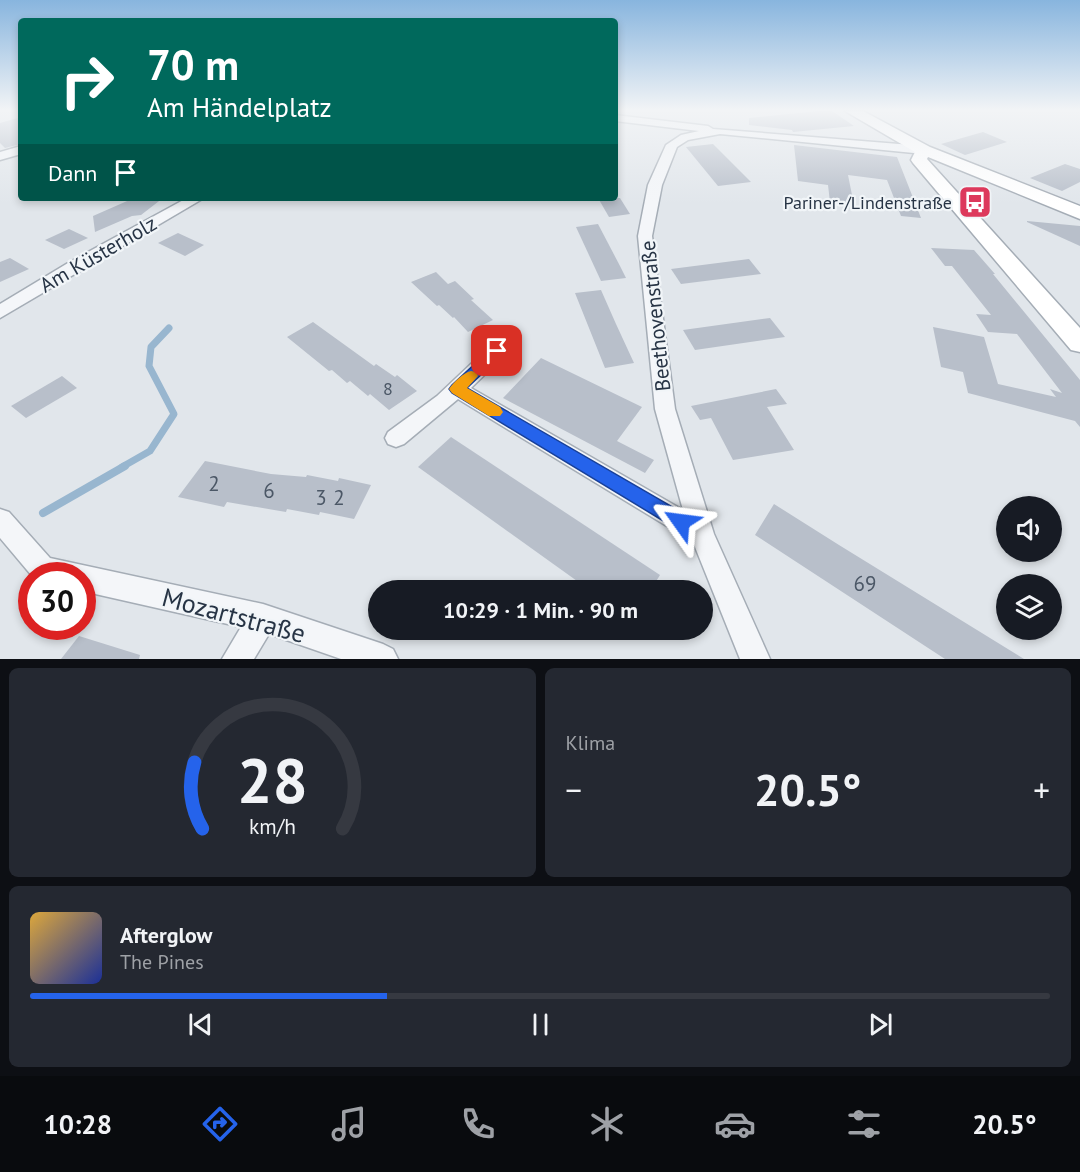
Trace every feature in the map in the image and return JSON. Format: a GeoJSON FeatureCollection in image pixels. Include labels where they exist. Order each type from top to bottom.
{"type":"FeatureCollection","features":[{"type":"Feature","properties":{"kind":"street","name":"Beethovenstraße"},"geometry":{"type":"LineString","coordinates":[[677,142],[672,145],[655,185],[645,236],[665,409],[702,534],[756,659]]}},
{"type":"Feature","properties":{"kind":"street","name":"Beethovenstraße"},"geometry":{"type":"LineString","coordinates":[[835,142],[924,150]]}},
{"type":"Feature","properties":{"kind":"street"},"geometry":{"type":"LineString","coordinates":[[909,142],[924,150],[1079,212]]}},
{"type":"Feature","properties":{"kind":"street"},"geometry":{"type":"LineString","coordinates":[[924,150],[919,160],[1080,344]]}},
{"type":"Feature","properties":{"kind":"street"},"geometry":{"type":"LineString","coordinates":[[0,156],[18,151]]}},
{"type":"Feature","properties":{"kind":"street","name":"Am Küsterholz"},"geometry":{"type":"LineString","coordinates":[[0,312],[74,266],[192,201]]}},
{"type":"Feature","properties":{"kind":"street"},"geometry":{"type":"LineString","coordinates":[[396,438],[457,389],[497,351]]}},
{"type":"Feature","properties":{"kind":"street"},"geometry":{"type":"LineString","coordinates":[[457,389],[702,534]]}},
{"type":"Feature","properties":{"kind":"street"},"geometry":{"type":"LineString","coordinates":[[0,520],[36,562]]}},
{"type":"Feature","properties":{"kind":"street","name":"Mozartstraße"},"geometry":{"type":"LineString","coordinates":[[96,581],[263,618],[384,659]]}},
{"type":"Feature","properties":{"kind":"street"},"geometry":{"type":"LineString","coordinates":[[237,659],[263,618]]}},
{"type":"Feature","properties":{"kind":"building"},"geometry":{"type":"Polygon","coordinates":[[[18,142],[18,145],[5,148],[0,143],[18,142]]]}},
{"type":"Feature","properties":{"kind":"building"},"geometry":{"type":"Polygon","coordinates":[[[949,142],[1007,142],[965,155],[941,144],[949,142]]]}},
{"type":"Feature","properties":{"kind":"building"},"geometry":{"type":"Polygon","coordinates":[[[713,144],[751,182],[718,186],[686,147],[713,144]]]}},
{"type":"Feature","properties":{"kind":"building"},"geometry":{"type":"Polygon","coordinates":[[[794,145],[897,157],[921,218],[901,216],[887,180],[848,175],[854,205],[830,202],[828,185],[798,181],[794,145]]]}},
{"type":"Feature","properties":{"kind":"building"},"geometry":{"type":"Polygon","coordinates":[[[1065,164],[1080,169],[1080,182],[1062,191],[1030,178],[1065,164]]]}},
{"type":"Feature","properties":{"kind":"building"},"geometry":{"type":"Polygon","coordinates":[[[620,198],[630,214],[609,217],[600,201],[618,201],[620,198]]]}},
{"type":"Feature","properties":{"kind":"building"},"geometry":{"type":"Polygon","coordinates":[[[127,201],[159,201],[141,215],[132,216],[95,232],[93,216],[127,201]]]}},
{"type":"Feature","properties":{"kind":"building"},"geometry":{"type":"Polygon","coordinates":[[[1027,222],[1080,226],[1080,246],[1027,222]]]}},
{"type":"Feature","properties":{"kind":"building"},"geometry":{"type":"Polygon","coordinates":[[[598,224],[626,278],[601,281],[576,227],[598,224]]]}},
{"type":"Feature","properties":{"kind":"building"},"geometry":{"type":"Polygon","coordinates":[[[69,229],[88,238],[64,249],[45,240],[69,229]]]}},
{"type":"Feature","properties":{"kind":"building"},"geometry":{"type":"Polygon","coordinates":[[[178,233],[204,245],[185,256],[158,243],[178,233]]]}},
{"type":"Feature","properties":{"kind":"building"},"geometry":{"type":"Polygon","coordinates":[[[931,248],[974,250],[995,274],[993,274],[1080,380],[1080,427],[1075,421],[968,393],[963,372],[941,367],[933,327],[984,337],[998,384],[1056,397],[1050,389],[1062,393],[1017,334],[988,332],[976,314],[991,315],[952,266],[945,266],[931,248]]]}},
{"type":"Feature","properties":{"kind":"building"},"geometry":{"type":"Polygon","coordinates":[[[10,258],[29,269],[0,282],[0,262],[10,258]]]}},
{"type":"Feature","properties":{"kind":"building"},"geometry":{"type":"Polygon","coordinates":[[[749,259],[761,274],[681,284],[671,269],[749,259]]]}},
{"type":"Feature","properties":{"kind":"building"},"geometry":{"type":"Polygon","coordinates":[[[436,272],[448,284],[455,281],[493,320],[468,332],[454,317],[439,305],[437,306],[411,282],[436,272]]]}},
{"type":"Feature","properties":{"kind":"building"},"geometry":{"type":"Polygon","coordinates":[[[601,290],[634,363],[605,368],[575,293],[601,290]]]}},
{"type":"Feature","properties":{"kind":"building"},"geometry":{"type":"Polygon","coordinates":[[[770,318],[785,337],[695,350],[683,330],[770,318]]]}},
{"type":"Feature","properties":{"kind":"building"},"geometry":{"type":"Polygon","coordinates":[[[313,322],[374,366],[376,364],[395,377],[397,375],[417,391],[389,410],[350,381],[347,383],[287,337],[313,322]]]}},
{"type":"Feature","properties":{"kind":"building"},"geometry":{"type":"Polygon","coordinates":[[[541,358],[642,407],[617,441],[654,460],[645,473],[503,398],[541,358]]]}},
{"type":"Feature","properties":{"kind":"building"},"geometry":{"type":"Polygon","coordinates":[[[62,376],[77,388],[26,418],[11,406],[62,376]]]}},
{"type":"Feature","properties":{"kind":"building"},"geometry":{"type":"Polygon","coordinates":[[[776,389],[787,404],[767,407],[794,450],[733,460],[711,418],[700,420],[691,406],[776,389]]]}},
{"type":"Feature","properties":{"kind":"building"},"geometry":{"type":"Polygon","coordinates":[[[451,437],[660,575],[657,580],[576,580],[418,467],[451,437]]]}},
{"type":"Feature","properties":{"kind":"building"},"geometry":{"type":"Polygon","coordinates":[[[205,461],[271,474],[306,477],[307,475],[338,481],[339,478],[371,485],[354,519],[320,512],[319,515],[287,509],[286,512],[227,502],[224,507],[178,497],[205,461]]]}},
{"type":"Feature","properties":{"kind":"building"},"geometry":{"type":"Polygon","coordinates":[[[774,504],[1024,659],[945,659],[755,535],[774,504]]]}},
{"type":"Feature","properties":{"kind":"building"},"geometry":{"type":"Polygon","coordinates":[[[76,640],[92,640],[140,655],[139,659],[61,659],[76,640]]]}},
{"type":"Feature","properties":{"kind":"waterway"},"geometry":{"type":"LineString","coordinates":[[122,467],[150,451],[174,414],[149,366],[151,347],[169,328]]}},
{"type":"Feature","properties":{"kind":"waterway"},"geometry":{"type":"LineString","coordinates":[[43,513],[125,466]]}},
{"type":"Feature","properties":{"kind":"slow traffic"},"geometry":{"type":"LineString","coordinates":[[471,376],[457,389],[495,412]]}},
{"type":"Feature","properties":{"kind":"place","name":"Pariner-/Lindenstraße"},"geometry":{"type":"Point","coordinates":[975,202]}},
{"type":"Feature","properties":{"kind":"route"},"geometry":{"type":"LineString","coordinates":[[497,351],[457,389],[681,522]]}}]}
